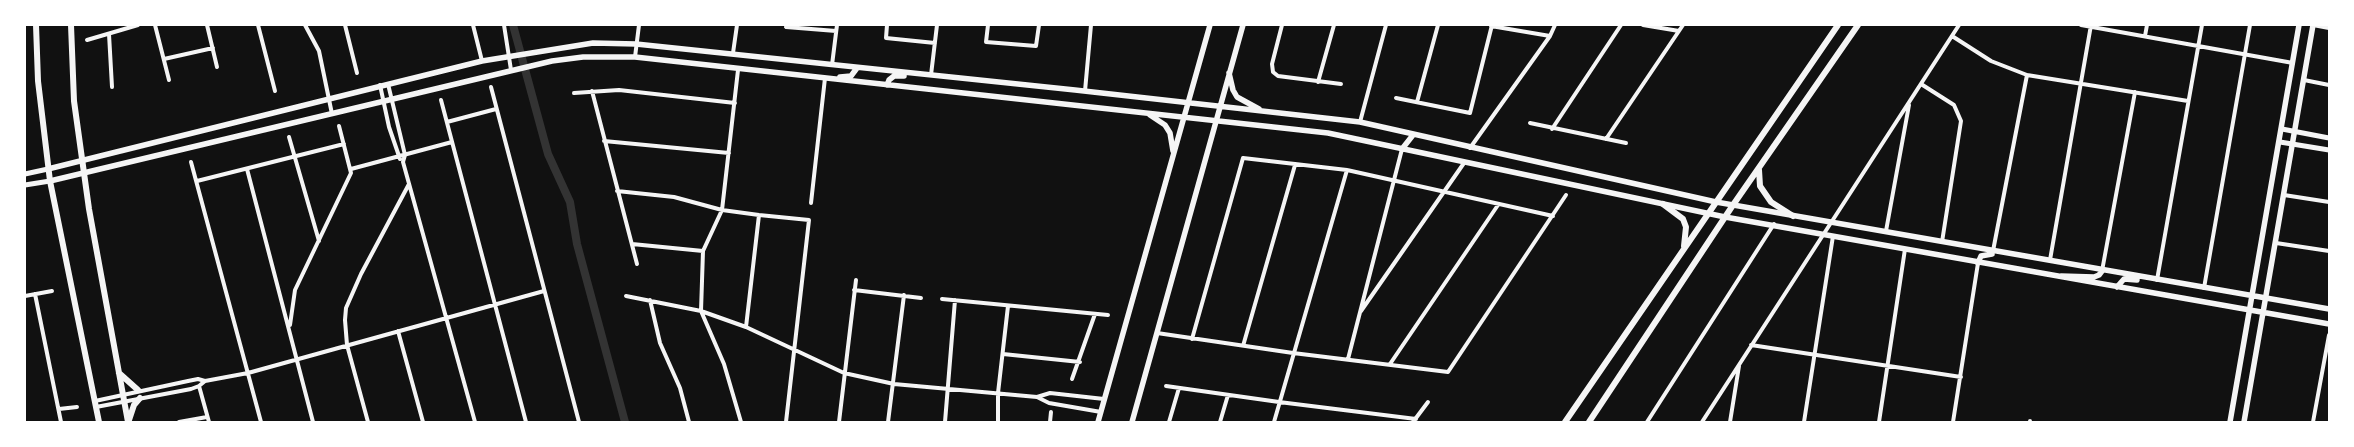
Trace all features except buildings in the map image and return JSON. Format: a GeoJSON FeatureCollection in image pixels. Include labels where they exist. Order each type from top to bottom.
{"type":"FeatureCollection","features":[{"type":"Feature","properties":{"kind":"main road"},"geometry":{"type":"LineString","coordinates":[[36,25],[38,81],[50,181],[99,422]]}},
{"type":"Feature","properties":{"kind":"main road"},"geometry":{"type":"LineString","coordinates":[[71,25],[74,101],[82,161],[128,422]]}},
{"type":"Feature","properties":{"kind":"main road"},"geometry":{"type":"LineString","coordinates":[[1098,422],[1210,25]]}},
{"type":"Feature","properties":{"kind":"main road"},"geometry":{"type":"LineString","coordinates":[[1132,422],[1243,25]]}},
{"type":"Feature","properties":{"kind":"main road"},"geometry":{"type":"LineString","coordinates":[[1565,422],[1838,25]]}},
{"type":"Feature","properties":{"kind":"main road"},"geometry":{"type":"LineString","coordinates":[[1589,422],[1733,205],[1858,25]]}},
{"type":"Feature","properties":{"kind":"main road"},"geometry":{"type":"LineString","coordinates":[[2230,422],[2299,25]]}},
{"type":"Feature","properties":{"kind":"main road"},"geometry":{"type":"LineString","coordinates":[[2244,422],[2313,25]]}},
{"type":"Feature","properties":{"kind":"main road"},"geometry":{"type":"LineString","coordinates":[[48,168],[482,61],[593,43],[636,44],[1189,102],[1360,122],[1716,202],[2050,260],[2102,271],[2329,309]]}},
{"type":"Feature","properties":{"kind":"main road"},"geometry":{"type":"LineString","coordinates":[[50,181],[532,65],[583,57],[635,57],[738,70],[1328,133],[1708,214],[1774,224],[1978,263],[2329,324]]}},
{"type":"Feature","properties":{"kind":"main road"},"geometry":{"type":"LineString","coordinates":[[825,78],[848,77],[854,74],[857,68]]}},
{"type":"Feature","properties":{"kind":"main road"},"geometry":{"type":"LineString","coordinates":[[1229,72],[1232,90],[1237,97],[1266,112]]}},
{"type":"Feature","properties":{"kind":"main road"},"geometry":{"type":"LineString","coordinates":[[887,85],[894,76],[929,75]]}},
{"type":"Feature","properties":{"kind":"main road"},"geometry":{"type":"LineString","coordinates":[[1146,113],[1166,125],[1170,133],[1173,157]]}},
{"type":"Feature","properties":{"kind":"main road"},"geometry":{"type":"LineString","coordinates":[[1402,149],[1413,135]]}},
{"type":"Feature","properties":{"kind":"main road"},"geometry":{"type":"LineString","coordinates":[[1759,170],[1760,186],[1771,202],[1792,216]]}},
{"type":"Feature","properties":{"kind":"main road"},"geometry":{"type":"LineString","coordinates":[[1663,204],[1683,219],[1686,227],[1683,250]]}},
{"type":"Feature","properties":{"kind":"main road"},"geometry":{"type":"LineString","coordinates":[[1978,263],[1981,256],[1985,254],[2019,256]]}},
{"type":"Feature","properties":{"kind":"main road"},"geometry":{"type":"LineString","coordinates":[[2056,276],[2068,274],[2094,277],[2102,271]]}},
{"type":"Feature","properties":{"kind":"main road"},"geometry":{"type":"LineString","coordinates":[[2117,287],[2124,279],[2146,282],[2157,280]]}},
{"type":"Feature","properties":{"kind":"main road"},"geometry":{"type":"LineString","coordinates":[[118,371],[138,390]]}},
{"type":"Feature","properties":{"kind":"main road"},"geometry":{"type":"LineString","coordinates":[[128,422],[134,405],[140,398]]}},
{"type":"Feature","properties":{"kind":"street"},"geometry":{"type":"LineString","coordinates":[[87,40],[138,25]]}},
{"type":"Feature","properties":{"kind":"street"},"geometry":{"type":"LineString","coordinates":[[155,25],[169,80]]}},
{"type":"Feature","properties":{"kind":"street"},"geometry":{"type":"LineString","coordinates":[[207,25],[217,67]]}},
{"type":"Feature","properties":{"kind":"street"},"geometry":{"type":"LineString","coordinates":[[258,25],[275,91]]}},
{"type":"Feature","properties":{"kind":"street"},"geometry":{"type":"LineString","coordinates":[[305,25],[319,50],[332,114]]}},
{"type":"Feature","properties":{"kind":"street"},"geometry":{"type":"LineString","coordinates":[[345,25],[357,73]]}},
{"type":"Feature","properties":{"kind":"street"},"geometry":{"type":"LineString","coordinates":[[473,25],[482,61]]}},
{"type":"Feature","properties":{"kind":"street"},"geometry":{"type":"LineString","coordinates":[[504,25],[514,69]]}},
{"type":"Feature","properties":{"kind":"street"},"geometry":{"type":"LineString","coordinates":[[635,57],[639,25]]}},
{"type":"Feature","properties":{"kind":"street"},"geometry":{"type":"LineString","coordinates":[[733,53],[737,25]]}},
{"type":"Feature","properties":{"kind":"street"},"geometry":{"type":"LineString","coordinates":[[832,65],[837,25]]}},
{"type":"Feature","properties":{"kind":"street"},"geometry":{"type":"LineString","coordinates":[[887,25],[886,38],[935,43]]}},
{"type":"Feature","properties":{"kind":"street"},"geometry":{"type":"LineString","coordinates":[[929,75],[937,25]]}},
{"type":"Feature","properties":{"kind":"street"},"geometry":{"type":"LineString","coordinates":[[988,25],[986,42],[1036,46],[1038,25]]}},
{"type":"Feature","properties":{"kind":"street"},"geometry":{"type":"LineString","coordinates":[[1085,91],[1091,25]]}},
{"type":"Feature","properties":{"kind":"street"},"geometry":{"type":"LineString","coordinates":[[1282,25],[1272,64],[1273,72],[1278,76],[1341,84]]}},
{"type":"Feature","properties":{"kind":"street"},"geometry":{"type":"LineString","coordinates":[[1318,82],[1334,25]]}},
{"type":"Feature","properties":{"kind":"street"},"geometry":{"type":"LineString","coordinates":[[1360,122],[1386,25]]}},
{"type":"Feature","properties":{"kind":"street"},"geometry":{"type":"LineString","coordinates":[[1416,102],[1438,25]]}},
{"type":"Feature","properties":{"kind":"street"},"geometry":{"type":"LineString","coordinates":[[1470,148],[1550,36],[1555,25]]}},
{"type":"Feature","properties":{"kind":"street"},"geometry":{"type":"LineString","coordinates":[[1552,129],[1621,25]]}},
{"type":"Feature","properties":{"kind":"street"},"geometry":{"type":"LineString","coordinates":[[1643,25],[1679,31]]}},
{"type":"Feature","properties":{"kind":"street"},"geometry":{"type":"LineString","coordinates":[[1606,139],[1683,25]]}},
{"type":"Feature","properties":{"kind":"street"},"geometry":{"type":"LineString","coordinates":[[1702,422],[1959,25]]}},
{"type":"Feature","properties":{"kind":"street"},"geometry":{"type":"LineString","coordinates":[[2081,25],[2293,63]]}},
{"type":"Feature","properties":{"kind":"street"},"geometry":{"type":"LineString","coordinates":[[2145,36],[2147,25]]}},
{"type":"Feature","properties":{"kind":"street"},"geometry":{"type":"LineString","coordinates":[[2157,280],[2202,25]]}},
{"type":"Feature","properties":{"kind":"street"},"geometry":{"type":"LineString","coordinates":[[2204,288],[2250,25]]}},
{"type":"Feature","properties":{"kind":"street"},"geometry":{"type":"LineString","coordinates":[[2313,25],[2329,28]]}},
{"type":"Feature","properties":{"kind":"street"},"geometry":{"type":"LineString","coordinates":[[787,26],[836,31]]}},
{"type":"Feature","properties":{"kind":"street"},"geometry":{"type":"LineString","coordinates":[[1396,98],[1470,113],[1491,26],[1550,36]]}},
{"type":"Feature","properties":{"kind":"street"},"geometry":{"type":"LineString","coordinates":[[2050,260],[2091,26]]}},
{"type":"Feature","properties":{"kind":"street"},"geometry":{"type":"LineString","coordinates":[[109,34],[112,88]]}},
{"type":"Feature","properties":{"kind":"street"},"geometry":{"type":"LineString","coordinates":[[1952,36],[1991,61],[2027,75],[2188,101]]}},
{"type":"Feature","properties":{"kind":"street"},"geometry":{"type":"LineString","coordinates":[[164,59],[213,48]]}},
{"type":"Feature","properties":{"kind":"street"},"geometry":{"type":"LineString","coordinates":[[738,70],[722,210],[703,251],[701,311],[724,364],[740,422]]}},
{"type":"Feature","properties":{"kind":"street"},"geometry":{"type":"LineString","coordinates":[[1994,251],[2027,75]]}},
{"type":"Feature","properties":{"kind":"street"},"geometry":{"type":"LineString","coordinates":[[811,203],[825,78]]}},
{"type":"Feature","properties":{"kind":"street"},"geometry":{"type":"LineString","coordinates":[[2304,80],[2329,85]]}},
{"type":"Feature","properties":{"kind":"street"},"geometry":{"type":"LineString","coordinates":[[388,83],[405,156],[403,162],[475,422]]}},
{"type":"Feature","properties":{"kind":"street"},"geometry":{"type":"LineString","coordinates":[[1921,84],[1954,105],[1961,121],[1942,242]]}},
{"type":"Feature","properties":{"kind":"street"},"geometry":{"type":"LineString","coordinates":[[380,85],[398,158],[403,162]]}},
{"type":"Feature","properties":{"kind":"street"},"geometry":{"type":"LineString","coordinates":[[491,87],[579,422]]}},
{"type":"Feature","properties":{"kind":"street"},"geometry":{"type":"LineString","coordinates":[[574,93],[592,90],[634,91],[735,103]]}},
{"type":"Feature","properties":{"kind":"street"},"geometry":{"type":"LineString","coordinates":[[592,90],[637,264]]}},
{"type":"Feature","properties":{"kind":"street"},"geometry":{"type":"LineString","coordinates":[[2102,271],[2135,92]]}},
{"type":"Feature","properties":{"kind":"street"},"geometry":{"type":"LineString","coordinates":[[442,100],[526,422]]}},
{"type":"Feature","properties":{"kind":"street"},"geometry":{"type":"LineString","coordinates":[[1886,231],[1909,103]]}},
{"type":"Feature","properties":{"kind":"street"},"geometry":{"type":"LineString","coordinates":[[447,122],[496,109]]}},
{"type":"Feature","properties":{"kind":"street"},"geometry":{"type":"LineString","coordinates":[[1530,123],[1626,143]]}},
{"type":"Feature","properties":{"kind":"street"},"geometry":{"type":"LineString","coordinates":[[389,127],[398,124]]}},
{"type":"Feature","properties":{"kind":"street"},"geometry":{"type":"LineString","coordinates":[[290,329],[290,312],[295,290],[347,186],[350,169],[339,126]]}},
{"type":"Feature","properties":{"kind":"street"},"geometry":{"type":"LineString","coordinates":[[2282,129],[2329,138]]}},
{"type":"Feature","properties":{"kind":"street"},"geometry":{"type":"LineString","coordinates":[[289,137],[319,241]]}},
{"type":"Feature","properties":{"kind":"street"},"geometry":{"type":"LineString","coordinates":[[604,141],[729,153]]}},
{"type":"Feature","properties":{"kind":"street"},"geometry":{"type":"LineString","coordinates":[[350,169],[398,158],[452,142]]}},
{"type":"Feature","properties":{"kind":"street"},"geometry":{"type":"LineString","coordinates":[[2280,142],[2329,150]]}},
{"type":"Feature","properties":{"kind":"street"},"geometry":{"type":"LineString","coordinates":[[197,181],[344,144]]}},
{"type":"Feature","properties":{"kind":"street"},"geometry":{"type":"LineString","coordinates":[[1348,359],[1402,149]]}},
{"type":"Feature","properties":{"kind":"street"},"geometry":{"type":"LineString","coordinates":[[1192,339],[1243,158],[1347,170],[1552,216]]}},
{"type":"Feature","properties":{"kind":"street"},"geometry":{"type":"LineString","coordinates":[[192,162],[261,422]]}},
{"type":"Feature","properties":{"kind":"street"},"geometry":{"type":"LineString","coordinates":[[1360,312],[1464,163]]}},
{"type":"Feature","properties":{"kind":"street"},"geometry":{"type":"LineString","coordinates":[[1243,346],[1295,165]]}},
{"type":"Feature","properties":{"kind":"street"},"geometry":{"type":"LineString","coordinates":[[25,174],[48,168]]}},
{"type":"Feature","properties":{"kind":"street"},"geometry":{"type":"LineString","coordinates":[[246,169],[290,329],[296,361],[313,422]]}},
{"type":"Feature","properties":{"kind":"street"},"geometry":{"type":"LineString","coordinates":[[1274,422],[1347,170]]}},
{"type":"Feature","properties":{"kind":"street"},"geometry":{"type":"LineString","coordinates":[[25,186],[50,181]]}},
{"type":"Feature","properties":{"kind":"street"},"geometry":{"type":"LineString","coordinates":[[368,422],[347,345],[345,320],[349,299],[409,184]]}},
{"type":"Feature","properties":{"kind":"street"},"geometry":{"type":"LineString","coordinates":[[617,191],[674,197],[722,210],[809,220],[786,422]]}},
{"type":"Feature","properties":{"kind":"street"},"geometry":{"type":"LineString","coordinates":[[1157,333],[1293,353],[1448,372],[1566,195]]}},
{"type":"Feature","properties":{"kind":"street"},"geometry":{"type":"LineString","coordinates":[[2284,195],[2329,202]]}},
{"type":"Feature","properties":{"kind":"street"},"geometry":{"type":"LineString","coordinates":[[1390,364],[1498,205]]}},
{"type":"Feature","properties":{"kind":"street"},"geometry":{"type":"LineString","coordinates":[[746,327],[759,215]]}},
{"type":"Feature","properties":{"kind":"street"},"geometry":{"type":"LineString","coordinates":[[1647,422],[1774,224]]}},
{"type":"Feature","properties":{"kind":"street"},"geometry":{"type":"LineString","coordinates":[[1804,422],[1833,236]]}},
{"type":"Feature","properties":{"kind":"street"},"geometry":{"type":"LineString","coordinates":[[2276,243],[2329,251]]}},
{"type":"Feature","properties":{"kind":"street"},"geometry":{"type":"LineString","coordinates":[[632,244],[703,251]]}},
{"type":"Feature","properties":{"kind":"street"},"geometry":{"type":"LineString","coordinates":[[1879,422],[1905,249]]}},
{"type":"Feature","properties":{"kind":"street"},"geometry":{"type":"LineString","coordinates":[[1953,422],[1978,263]]}},
{"type":"Feature","properties":{"kind":"street"},"geometry":{"type":"LineString","coordinates":[[839,422],[856,280]]}},
{"type":"Feature","properties":{"kind":"street"},"geometry":{"type":"LineString","coordinates":[[854,290],[921,298]]}},
{"type":"Feature","properties":{"kind":"street"},"geometry":{"type":"LineString","coordinates":[[25,296],[52,291]]}},
{"type":"Feature","properties":{"kind":"street"},"geometry":{"type":"LineString","coordinates":[[95,404],[138,390],[198,379],[205,381],[248,373],[544,292]]}},
{"type":"Feature","properties":{"kind":"street"},"geometry":{"type":"LineString","coordinates":[[35,294],[61,422]]}},
{"type":"Feature","properties":{"kind":"street"},"geometry":{"type":"LineString","coordinates":[[888,422],[904,295]]}},
{"type":"Feature","properties":{"kind":"street"},"geometry":{"type":"LineString","coordinates":[[626,296],[701,311],[746,327],[844,374],[894,384],[998,394],[1037,397],[1050,394],[1104,399]]}},
{"type":"Feature","properties":{"kind":"street"},"geometry":{"type":"LineString","coordinates":[[942,299],[1108,315]]}},
{"type":"Feature","properties":{"kind":"street"},"geometry":{"type":"LineString","coordinates":[[650,300],[660,343],[680,388],[689,422]]}},
{"type":"Feature","properties":{"kind":"street"},"geometry":{"type":"LineString","coordinates":[[944,422],[949,388],[955,300]]}},
{"type":"Feature","properties":{"kind":"street"},"geometry":{"type":"LineString","coordinates":[[998,422],[998,394],[1008,306]]}},
{"type":"Feature","properties":{"kind":"street"},"geometry":{"type":"LineString","coordinates":[[1072,379],[1080,362],[1095,314]]}},
{"type":"Feature","properties":{"kind":"street"},"geometry":{"type":"LineString","coordinates":[[398,332],[423,422]]}},
{"type":"Feature","properties":{"kind":"street"},"geometry":{"type":"LineString","coordinates":[[2313,422],[2329,335]]}},
{"type":"Feature","properties":{"kind":"street"},"geometry":{"type":"LineString","coordinates":[[1751,345],[1960,377]]}},
{"type":"Feature","properties":{"kind":"street"},"geometry":{"type":"LineString","coordinates":[[1003,354],[1080,362]]}},
{"type":"Feature","properties":{"kind":"street"},"geometry":{"type":"LineString","coordinates":[[1730,422],[1739,364]]}},
{"type":"Feature","properties":{"kind":"street"},"geometry":{"type":"LineString","coordinates":[[198,379],[209,422]]}},
{"type":"Feature","properties":{"kind":"street"},"geometry":{"type":"LineString","coordinates":[[95,404],[124,402],[199,386],[205,381]]}},
{"type":"Feature","properties":{"kind":"street"},"geometry":{"type":"LineString","coordinates":[[1166,386],[1414,420],[1428,402]]}},
{"type":"Feature","properties":{"kind":"street"},"geometry":{"type":"LineString","coordinates":[[1169,422],[1179,388]]}},
{"type":"Feature","properties":{"kind":"street"},"geometry":{"type":"LineString","coordinates":[[1220,422],[1228,395]]}},
{"type":"Feature","properties":{"kind":"street"},"geometry":{"type":"LineString","coordinates":[[1037,397],[1050,403],[1100,412]]}},
{"type":"Feature","properties":{"kind":"street"},"geometry":{"type":"LineString","coordinates":[[58,409],[77,407]]}},
{"type":"Feature","properties":{"kind":"street"},"geometry":{"type":"LineString","coordinates":[[1050,422],[1051,412]]}},
{"type":"Feature","properties":{"kind":"street"},"geometry":{"type":"LineString","coordinates":[[178,422],[207,417]]}},
{"type":"Feature","properties":{"kind":"waterway"},"geometry":{"type":"LineString","coordinates":[[513,25],[548,154],[570,202],[577,244],[625,422]]}}]}
